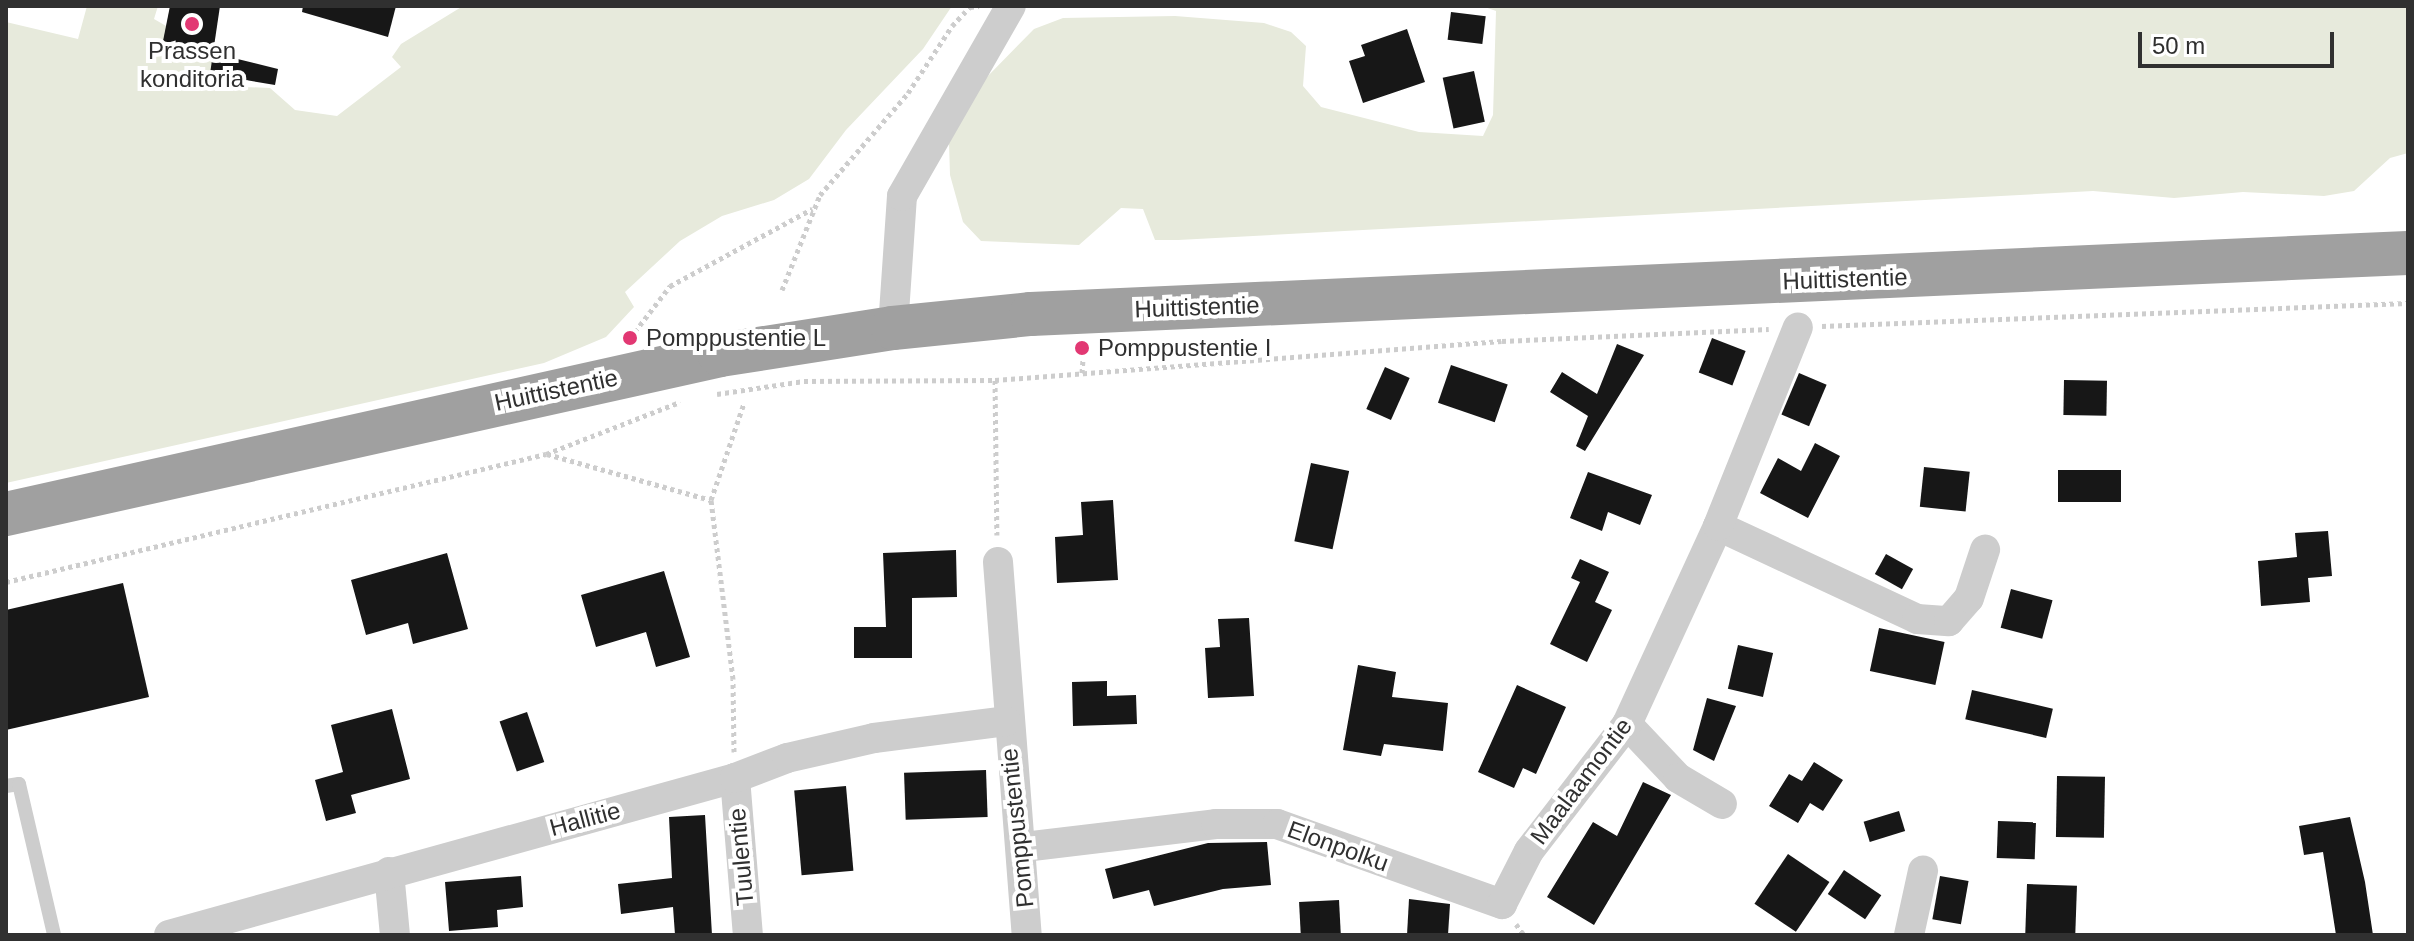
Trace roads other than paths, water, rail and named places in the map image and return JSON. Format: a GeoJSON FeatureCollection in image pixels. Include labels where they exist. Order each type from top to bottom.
{"type":"FeatureCollection","features":[{"type":"Feature","properties":{"kind":"highway","name":"Huittistentie"},"geometry":{"type":"LineString","coordinates":[[6,514],[629,374],[893,328],[1031,314],[2408,253]]}},
{"type":"Feature","properties":{"kind":"street"},"geometry":{"type":"LineString","coordinates":[[893,328],[902,196],[1011,6]]}},
{"type":"Feature","properties":{"kind":"street","name":"Maalaamontie"},"geometry":{"type":"LineString","coordinates":[[1502,904],[1537,840],[1627,724],[1718,526],[1798,327]]}},
{"type":"Feature","properties":{"kind":"street"},"geometry":{"type":"LineString","coordinates":[[1718,526],[1823,570],[1880,603],[1933,620],[1949,621],[1969,598],[1985,550]]}},
{"type":"Feature","properties":{"kind":"street","name":"Pomppustentie"},"geometry":{"type":"LineString","coordinates":[[998,562],[1006,721],[1024,847],[1027,935]]}},
{"type":"Feature","properties":{"kind":"street","name":"Hallitie"},"geometry":{"type":"LineString","coordinates":[[169,935],[735,778],[787,758],[874,738],[1006,721]]}},
{"type":"Feature","properties":{"kind":"street"},"geometry":{"type":"LineString","coordinates":[[1627,724],[1678,778],[1722,804]]}},
{"type":"Feature","properties":{"kind":"street","name":"Tuulentie"},"geometry":{"type":"LineString","coordinates":[[735,778],[748,935]]}},
{"type":"Feature","properties":{"kind":"street","name":"Elonpolku"},"geometry":{"type":"LineString","coordinates":[[1024,847],[1216,824],[1277,824],[1502,904]]}},
{"type":"Feature","properties":{"kind":"street"},"geometry":{"type":"LineString","coordinates":[[1909,935],[1923,871]]}},
{"type":"Feature","properties":{"kind":"street"},"geometry":{"type":"LineString","coordinates":[[389,872],[395,935]]}},
{"type":"Feature","properties":{"kind":"lane"},"geometry":{"type":"LineString","coordinates":[[6,786],[19,784],[54,935]]}},
{"type":"Feature","properties":{"kind":"place","name":"Prassen konditoria"},"geometry":{"type":"Point","coordinates":[192,24]}},
{"type":"Feature","properties":{"kind":"place","name":"Pomppustentie L"},"geometry":{"type":"Point","coordinates":[630,338]}},
{"type":"Feature","properties":{"kind":"place","name":"Pomppustentie I"},"geometry":{"type":"Point","coordinates":[1082,348]}}]}
